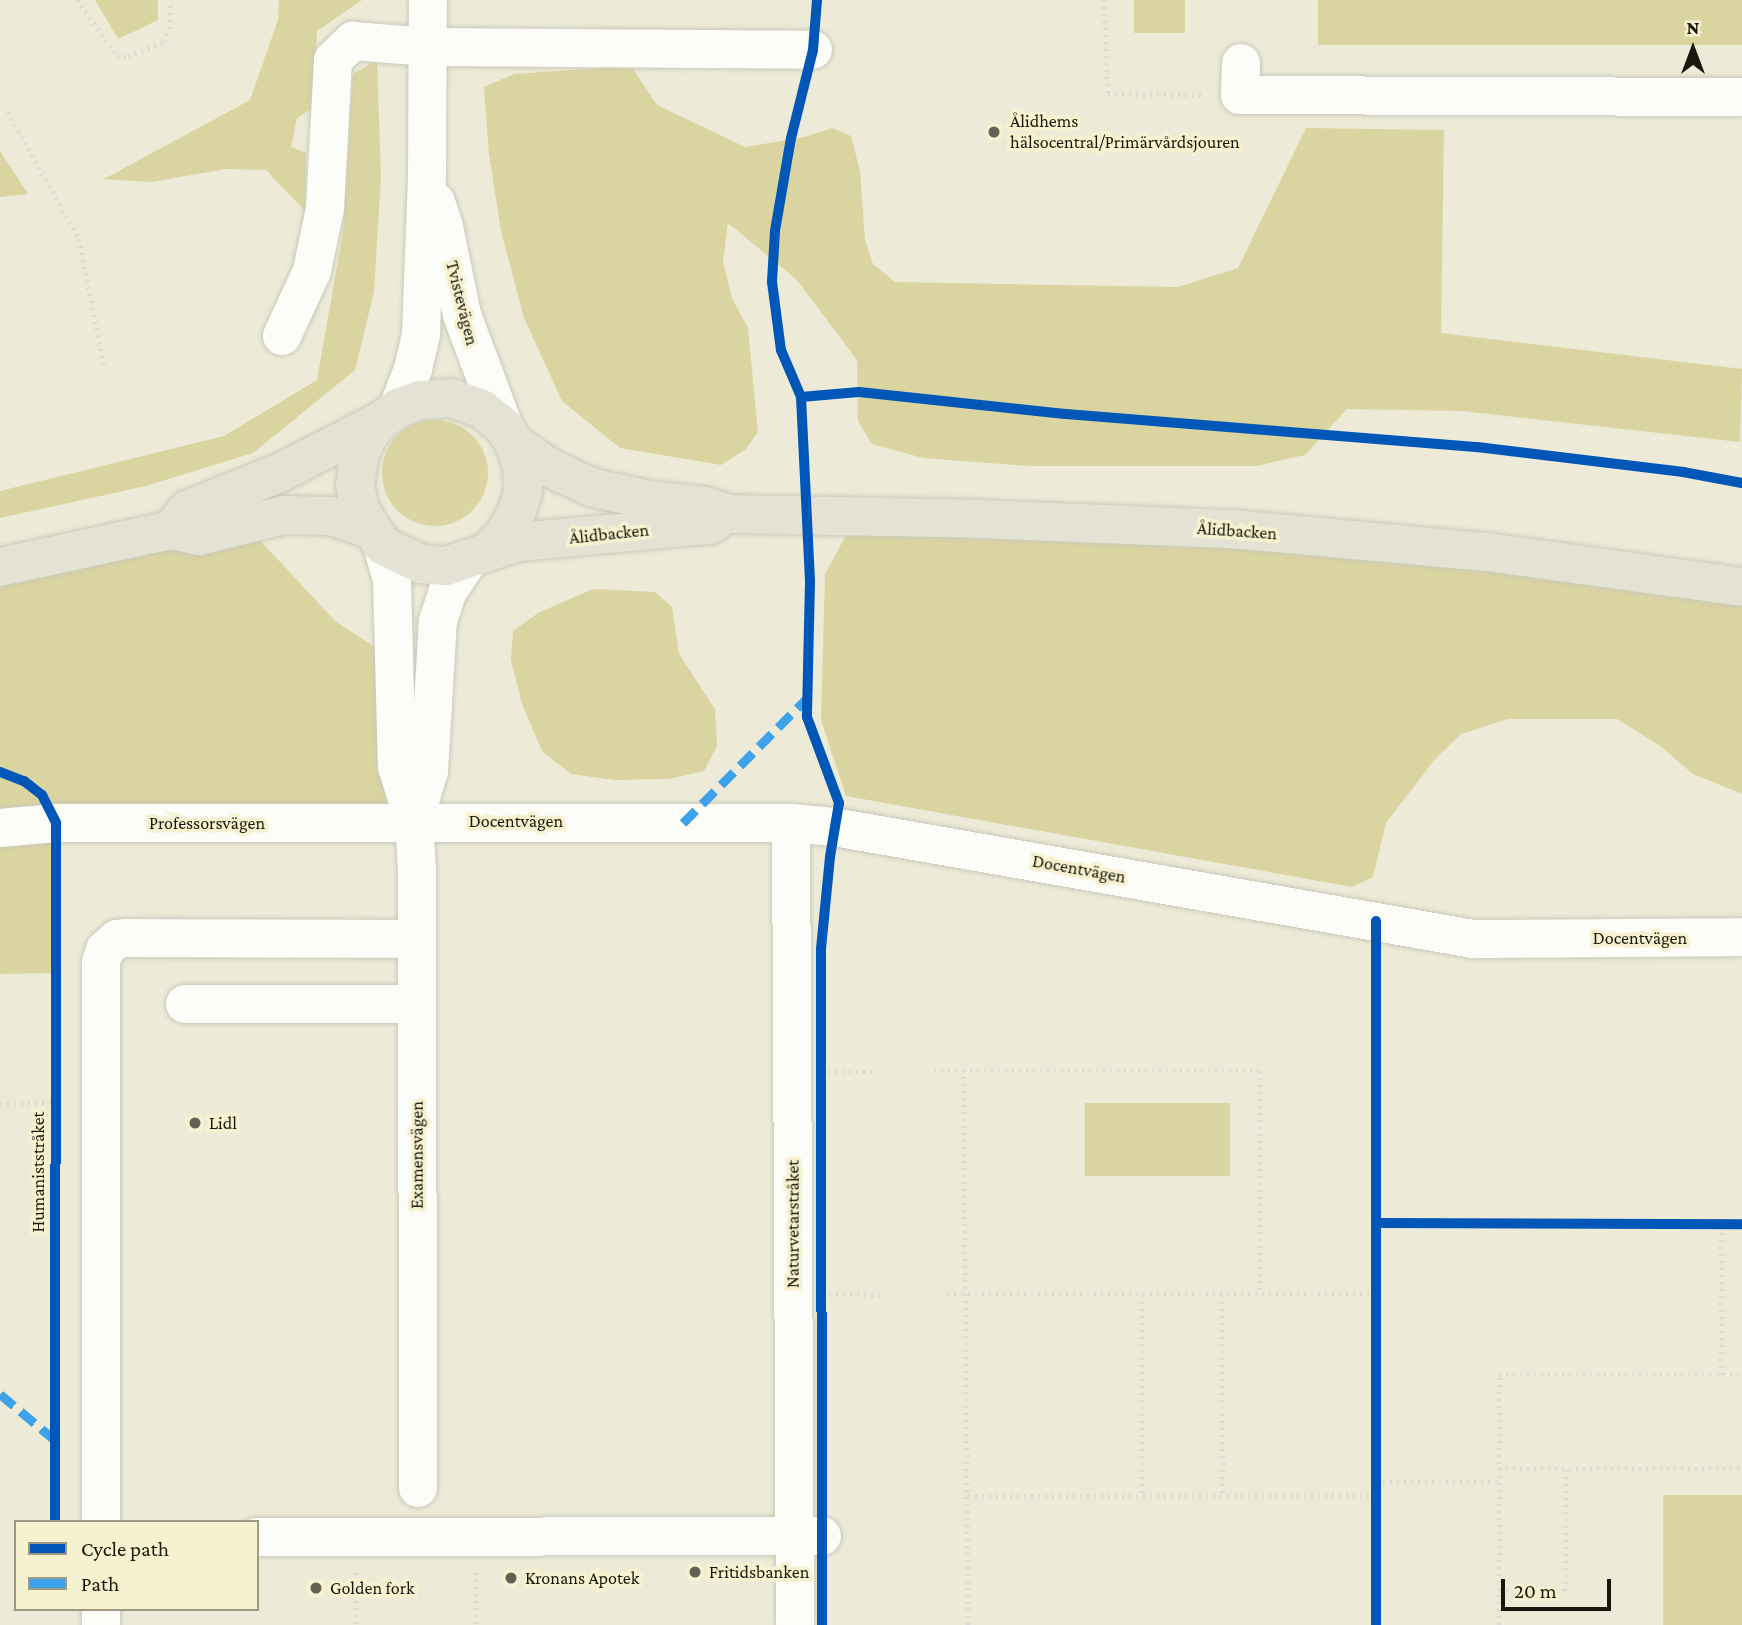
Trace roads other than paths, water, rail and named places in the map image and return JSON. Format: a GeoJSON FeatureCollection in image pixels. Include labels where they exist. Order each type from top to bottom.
{"type":"FeatureCollection","features":[{"type":"Feature","properties":{"kind":"main road","name":"Ålidbacken"},"geometry":{"type":"LineString","coordinates":[[171,530],[187,510],[279,473],[389,414],[420,400],[452,398],[482,409],[550,468],[593,488],[650,500],[705,506],[729,514],[979,519],[1232,529],[1487,552],[1742,587]]}},
{"type":"Feature","properties":{"kind":"main road"},"geometry":{"type":"LineString","coordinates":[[376,537],[360,510],[355,485],[359,458],[368,436],[389,414]]}},
{"type":"Feature","properties":{"kind":"main road"},"geometry":{"type":"LineString","coordinates":[[479,555],[503,537],[515,517],[523,492],[522,467],[509,435]]}},
{"type":"Feature","properties":{"kind":"main road","name":"Ålidbacken"},"geometry":{"type":"LineString","coordinates":[[0,567],[171,530],[199,537],[257,520],[310,514],[330,516],[376,537],[421,564],[446,566],[518,542],[709,525],[729,514]]}},
{"type":"Feature","properties":{"kind":"street","name":"Tvistevägen"},"geometry":{"type":"LineString","coordinates":[[389,414],[413,369],[421,333],[427,177],[428,0]]}},
{"type":"Feature","properties":{"kind":"street"},"geometry":{"type":"LineString","coordinates":[[282,336],[312,271],[325,208],[333,60],[353,41],[428,47],[813,50]]}},
{"type":"Feature","properties":{"kind":"street"},"geometry":{"type":"LineString","coordinates":[[1240,79],[1742,96]]}},
{"type":"Feature","properties":{"kind":"street","name":"Tvistevägen"},"geometry":{"type":"LineString","coordinates":[[427,177],[444,228],[462,315],[509,435]]}},
{"type":"Feature","properties":{"kind":"street","name":"Examensvägen"},"geometry":{"type":"LineString","coordinates":[[376,537],[392,580],[397,767],[414,821],[417,939],[418,1489]]}},
{"type":"Feature","properties":{"kind":"street","name":"Examensvägen"},"geometry":{"type":"LineString","coordinates":[[414,821],[429,771],[438,621],[448,591],[479,555]]}},
{"type":"Feature","properties":{"kind":"street","name":"Docentvägen"},"geometry":{"type":"LineString","coordinates":[[414,821],[791,823],[861,832],[1473,939],[1742,937]]}},
{"type":"Feature","properties":{"kind":"street","name":"Professorsvägen"},"geometry":{"type":"LineString","coordinates":[[0,828],[56,823],[414,821]]}},
{"type":"Feature","properties":{"kind":"street","name":"Naturvetarstråket"},"geometry":{"type":"LineString","coordinates":[[791,823],[808,1536],[795,1625]]}},
{"type":"Feature","properties":{"kind":"street"},"geometry":{"type":"LineString","coordinates":[[101,1520],[101,962],[105,950],[117,939],[127,938],[417,939]]}},
{"type":"Feature","properties":{"kind":"street"},"geometry":{"type":"LineString","coordinates":[[185,1004],[417,1004]]}},
{"type":"Feature","properties":{"kind":"street"},"geometry":{"type":"LineString","coordinates":[[259,1537],[808,1536]]}},
{"type":"Feature","properties":{"kind":"place","name":"Ålidhems hälsocentral/Primärvårdsjouren"},"geometry":{"type":"Point","coordinates":[994,132]}},
{"type":"Feature","properties":{"kind":"place","name":"Lidl"},"geometry":{"type":"Point","coordinates":[195,1123]}},
{"type":"Feature","properties":{"kind":"place","name":"Fritidsbanken"},"geometry":{"type":"Point","coordinates":[695,1572]}},
{"type":"Feature","properties":{"kind":"place","name":"Kronans Apotek"},"geometry":{"type":"Point","coordinates":[511,1578]}},
{"type":"Feature","properties":{"kind":"place","name":"Golden fork"},"geometry":{"type":"Point","coordinates":[316,1588]}}]}
